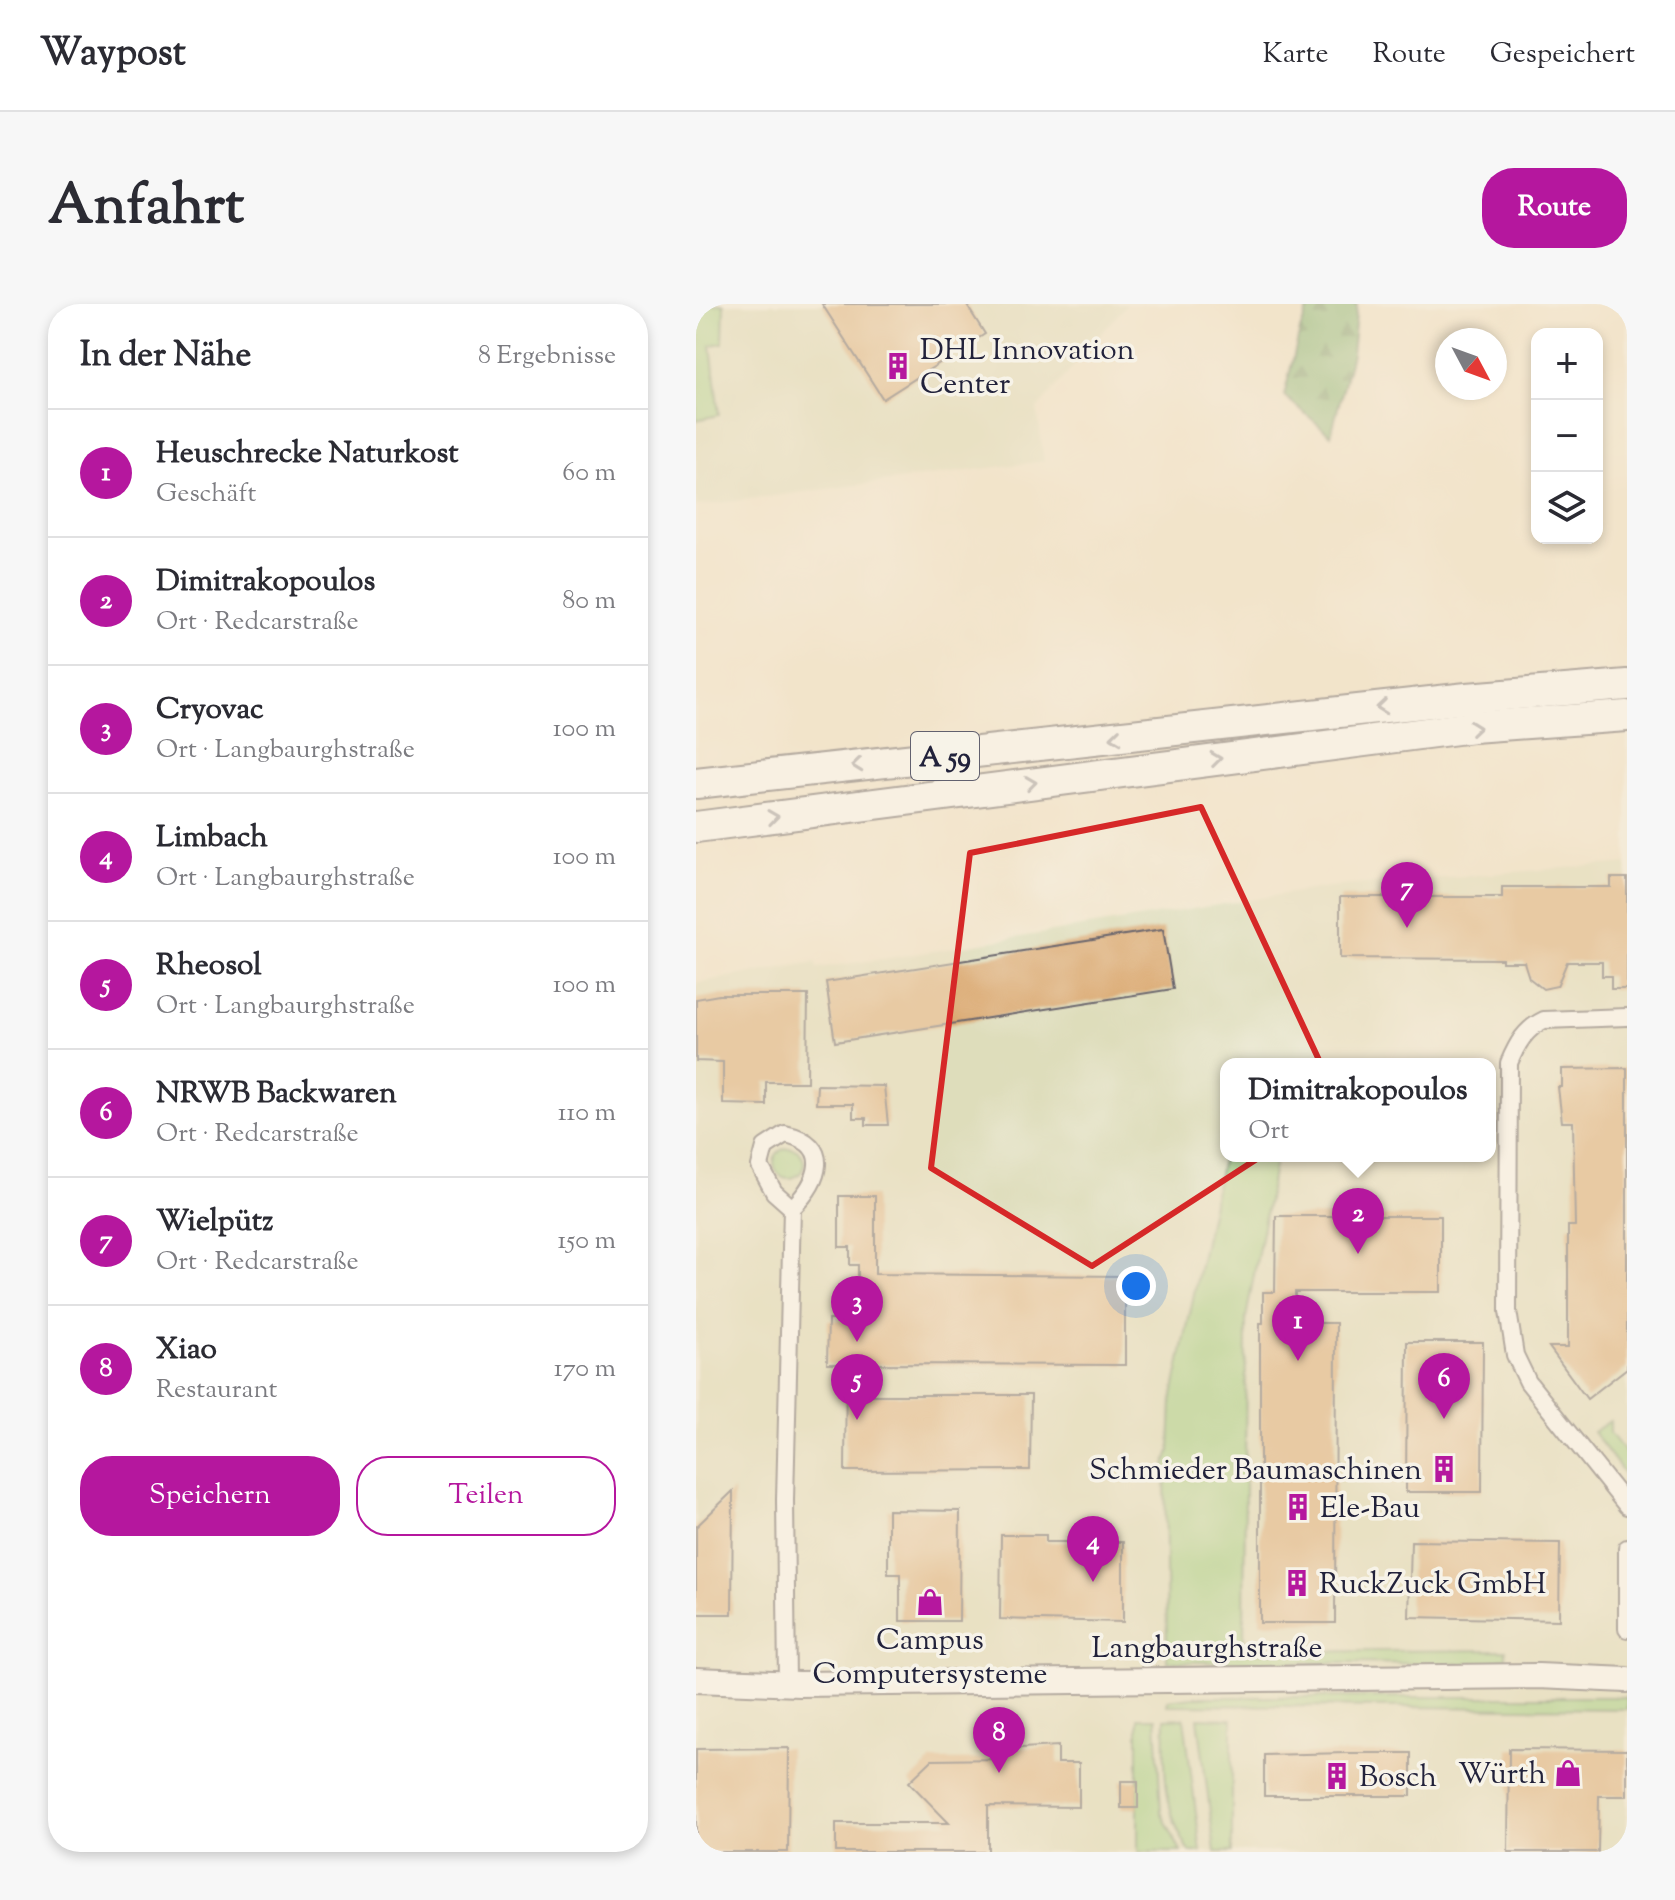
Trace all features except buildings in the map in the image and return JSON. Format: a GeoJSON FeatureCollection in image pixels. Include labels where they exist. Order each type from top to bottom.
{"type":"FeatureCollection","features":[{"type":"Feature","properties":{"kind":"highway","name":"A 59"},"geometry":{"type":"LineString","coordinates":[[696,783],[1467,698],[1627,685]]}},
{"type":"Feature","properties":{"kind":"highway","name":"A 59"},"geometry":{"type":"LineString","coordinates":[[696,827],[1473,727],[1627,716]]}},
{"type":"Feature","properties":{"kind":"main road","name":"Langbaurghstraße"},"geometry":{"type":"LineString","coordinates":[[696,1680],[787,1683],[1538,1676],[1627,1680]]}},
{"type":"Feature","properties":{"kind":"street"},"geometry":{"type":"LineString","coordinates":[[1627,1017],[1544,1020],[1532,1026],[1513,1053],[1509,1063],[1508,1311],[1515,1355],[1528,1382],[1614,1494],[1627,1506]]}},
{"type":"Feature","properties":{"kind":"street"},"geometry":{"type":"LineString","coordinates":[[787,1683],[785,1500],[792,1208]]}},
{"type":"Feature","properties":{"kind":"street"},"geometry":{"type":"LineString","coordinates":[[1627,1548],[1627,1629]]}},
{"type":"Feature","properties":{"kind":"highlighted area"},"geometry":{"type":"Polygon","coordinates":[[[1201,807],[1340,1105],[1092,1266],[931,1168],[970,853],[1201,807]]]}},
{"type":"Feature","properties":{"kind":"shaded area"},"geometry":{"type":"Polygon","coordinates":[[[696,304],[1127,304],[1037,409],[1044,461],[696,506],[696,304]]]}},
{"type":"Feature","properties":{"kind":"shaded area"},"geometry":{"type":"Polygon","coordinates":[[[1627,863],[1627,1852],[696,1852],[696,983],[816,962],[817,968],[1329,887],[1627,863]]]}},
{"type":"Feature","properties":{"kind":"green space"},"geometry":{"type":"Polygon","coordinates":[[[696,304],[724,304],[723,343],[711,345],[719,415],[696,420],[696,304]]]}},
{"type":"Feature","properties":{"kind":"green space"},"geometry":{"type":"Polygon","coordinates":[[[1310,304],[1357,304],[1352,354],[1331,435],[1284,396],[1300,330],[1310,304]]]}},
{"type":"Feature","properties":{"kind":"green space"},"geometry":{"type":"Polygon","coordinates":[[[789,1148],[800,1152],[804,1163],[800,1174],[789,1178],[778,1174],[774,1163],[778,1152],[789,1148]]]}},
{"type":"Feature","properties":{"kind":"green space"},"geometry":{"type":"Polygon","coordinates":[[[1221,1162],[1275,1162],[1246,1318],[1244,1652],[1506,1650],[1506,1658],[1481,1664],[1167,1662],[1165,1465],[1170,1451],[1172,1400],[1221,1162]]]}},
{"type":"Feature","properties":{"kind":"green space"},"geometry":{"type":"Polygon","coordinates":[[[1610,1421],[1610,1433],[1627,1455],[1627,1477],[1593,1432],[1610,1421]]]}},
{"type":"Feature","properties":{"kind":"green space"},"geometry":{"type":"Polygon","coordinates":[[[1192,1697],[1627,1697],[1627,1709],[1167,1705],[1168,1700],[1192,1697]]]}},
{"type":"Feature","properties":{"kind":"green space"},"geometry":{"type":"Polygon","coordinates":[[[1138,1718],[1156,1718],[1161,1812],[1181,1852],[1138,1852],[1138,1718]]]}},
{"type":"Feature","properties":{"kind":"green space"},"geometry":{"type":"Polygon","coordinates":[[[1184,1718],[1201,1852],[1190,1852],[1181,1836],[1174,1821],[1167,1788],[1165,1719],[1184,1718]]]}},
{"type":"Feature","properties":{"kind":"green space"},"geometry":{"type":"Polygon","coordinates":[[[1198,1718],[1232,1719],[1232,1852],[1215,1852],[1198,1718]]]}},
{"type":"Feature","properties":{"kind":"place","name":"DHL Innovation Center"},"geometry":{"type":"Point","coordinates":[898,366]}},
{"type":"Feature","properties":{"kind":"place","name":"Wielpütz"},"geometry":{"type":"Point","coordinates":[1407,928]}},
{"type":"Feature","properties":{"kind":"place","name":"Dimitrakopoulos"},"geometry":{"type":"Point","coordinates":[1358,1254]}},
{"type":"Feature","properties":{"kind":"place","name":"Cryovac"},"geometry":{"type":"Point","coordinates":[857,1342]}},
{"type":"Feature","properties":{"kind":"place","name":"Heuschrecke Naturkost"},"geometry":{"type":"Point","coordinates":[1298,1361]}},
{"type":"Feature","properties":{"kind":"place","name":"NRWB Backwaren"},"geometry":{"type":"Point","coordinates":[1444,1419]}},
{"type":"Feature","properties":{"kind":"place","name":"Rheosol"},"geometry":{"type":"Point","coordinates":[857,1420]}},
{"type":"Feature","properties":{"kind":"place","name":"Schmieder Baumaschinen"},"geometry":{"type":"Point","coordinates":[1444,1469]}},
{"type":"Feature","properties":{"kind":"place","name":"Ele-Bau"},"geometry":{"type":"Point","coordinates":[1298,1507]}},
{"type":"Feature","properties":{"kind":"place","name":"Limbach"},"geometry":{"type":"Point","coordinates":[1093,1582]}},
{"type":"Feature","properties":{"kind":"place","name":"RuckZuck GmbH"},"geometry":{"type":"Point","coordinates":[1297,1583]}},
{"type":"Feature","properties":{"kind":"place","name":"Campus Computersysteme"},"geometry":{"type":"Point","coordinates":[930,1602]}},
{"type":"Feature","properties":{"kind":"place","name":"Xiao"},"geometry":{"type":"Point","coordinates":[999,1773]}},
{"type":"Feature","properties":{"kind":"place","name":"Würth"},"geometry":{"type":"Point","coordinates":[1568,1773]}},
{"type":"Feature","properties":{"kind":"place","name":"Bosch"},"geometry":{"type":"Point","coordinates":[1337,1776]}}]}
